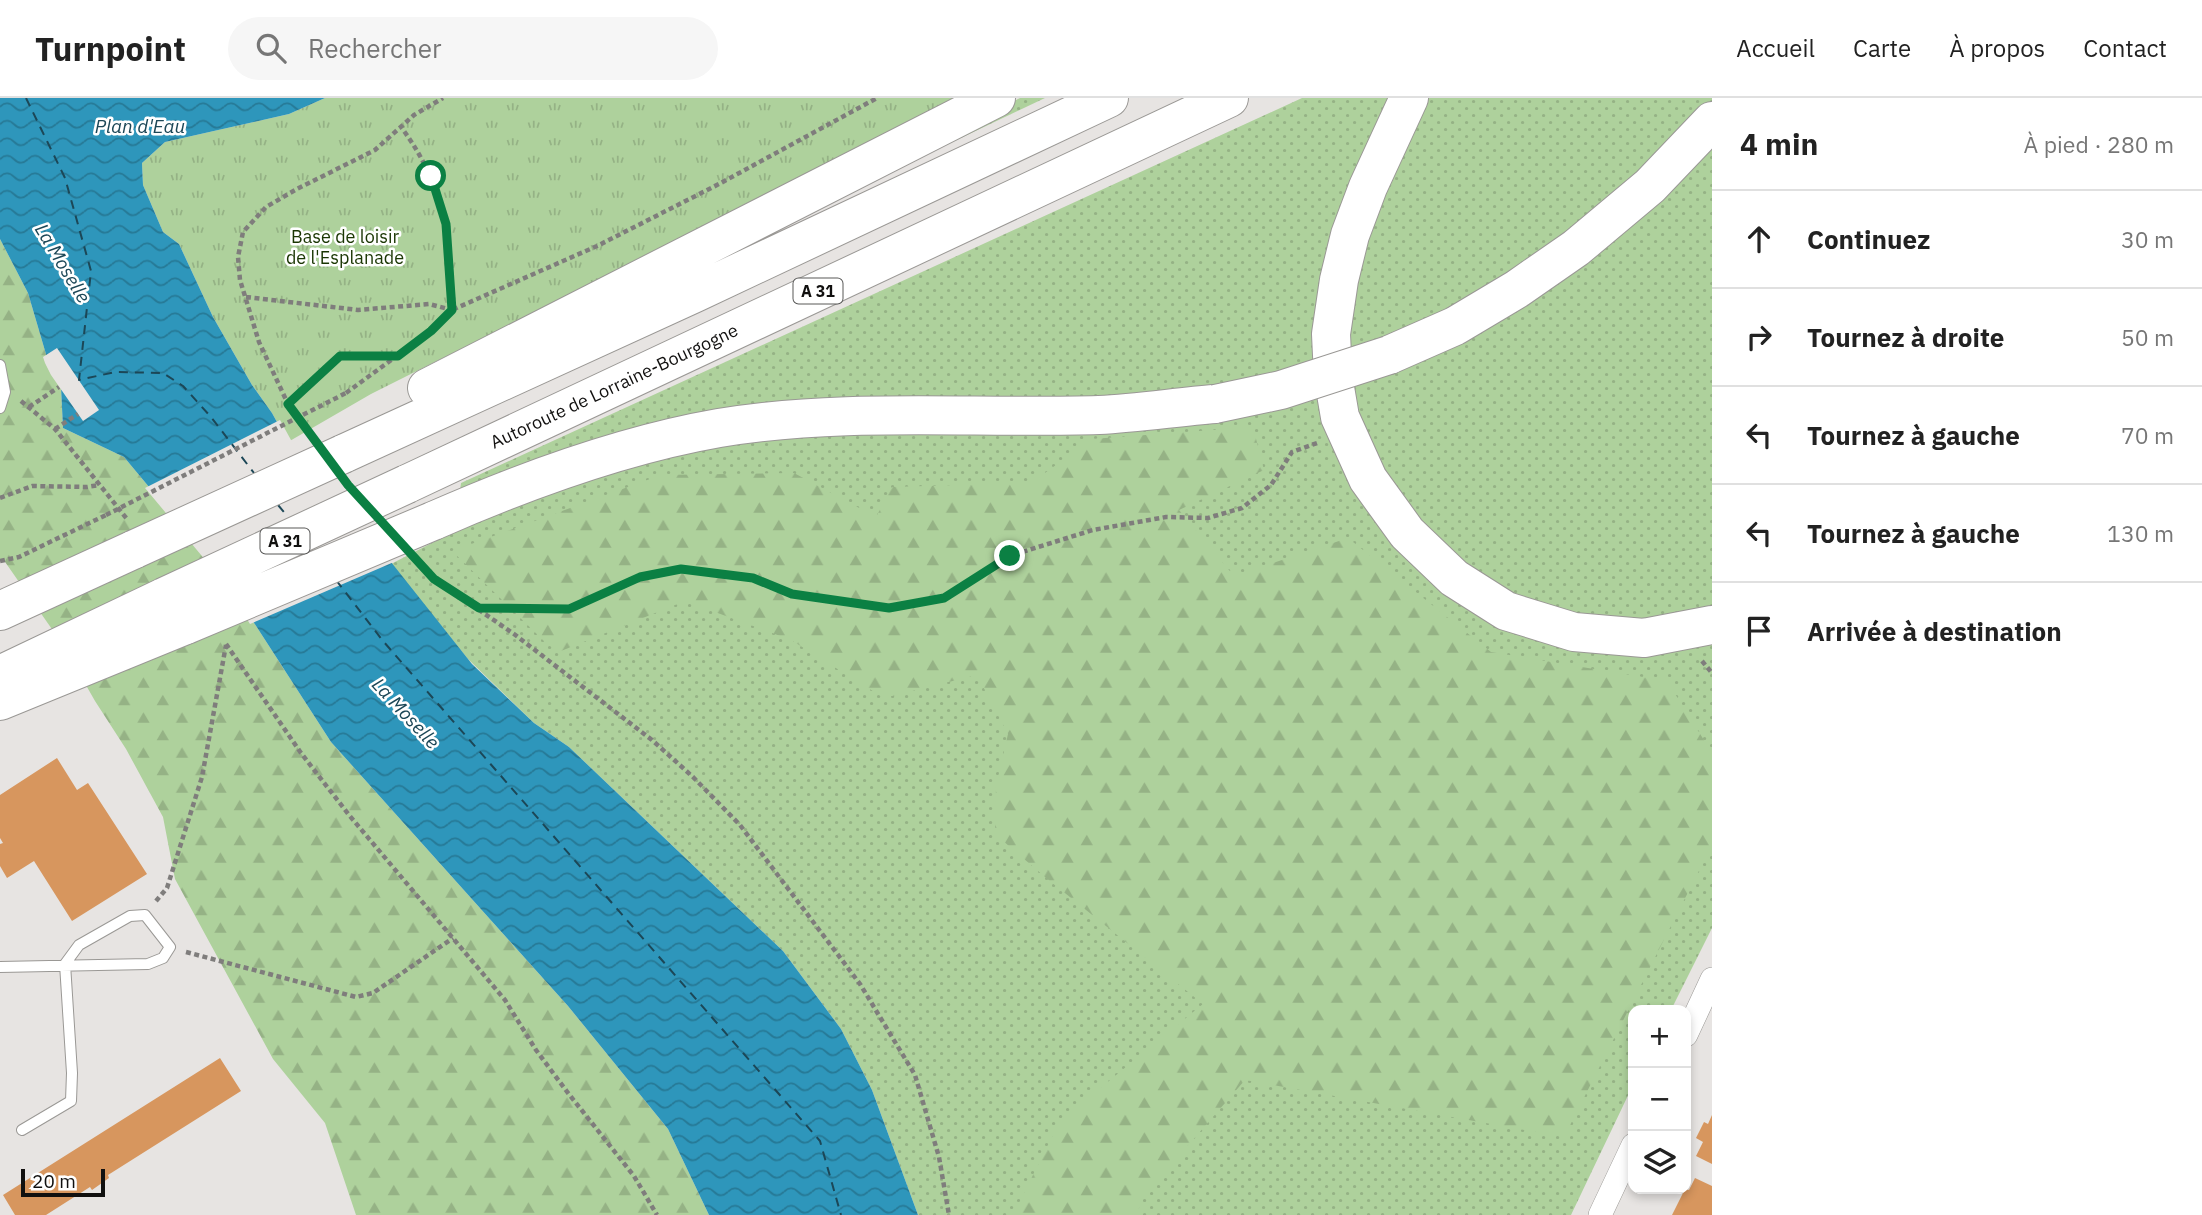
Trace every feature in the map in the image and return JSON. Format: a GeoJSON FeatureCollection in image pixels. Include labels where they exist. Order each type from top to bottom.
{"type":"FeatureCollection","features":[{"type":"Feature","properties":{"kind":"highway"},"geometry":{"type":"LineString","coordinates":[[343,454],[365,420],[996,98]]}},
{"type":"Feature","properties":{"kind":"highway"},"geometry":{"type":"LineString","coordinates":[[0,611],[134,538],[343,454],[695,293],[1110,98]]}},
{"type":"Feature","properties":{"kind":"highway","name":"Autoroute de Lorraine-Bourgogne"},"geometry":{"type":"LineString","coordinates":[[0,675],[175,611],[407,484],[1229,98]]}},
{"type":"Feature","properties":{"kind":"highway"},"geometry":{"type":"LineString","coordinates":[[1409,98],[1368,187],[1350,235],[1339,280],[1331,334],[1333,376],[1340,417],[1368,479],[1407,533],[1454,578],[1506,611],[1574,632],[1644,638],[1712,625]]}},
{"type":"Feature","properties":{"kind":"highway"},"geometry":{"type":"LineString","coordinates":[[0,701],[175,611],[433,521],[497,493],[642,445],[719,428],[807,418],[894,415],[1100,415],[1215,404],[1281,390],[1389,355],[1455,326],[1517,289],[1576,248],[1650,186],[1712,121]]}},
{"type":"Feature","properties":{"kind":"street"},"geometry":{"type":"LineString","coordinates":[[1691,1024],[1712,979]]}},
{"type":"Feature","properties":{"kind":"street"},"geometry":{"type":"LineString","coordinates":[[1600,1215],[1628,1156]]}},
{"type":"Feature","properties":{"kind":"lane"},"geometry":{"type":"LineString","coordinates":[[0,365],[5,393],[0,408]]}},
{"type":"Feature","properties":{"kind":"lane"},"geometry":{"type":"LineString","coordinates":[[0,967],[65,964],[148,964],[163,958],[170,947],[145,915],[130,916],[79,945],[65,964],[72,1073],[71,1101],[22,1129]]}},
{"type":"Feature","properties":{"kind":"path"},"geometry":{"type":"LineString","coordinates":[[311,434],[288,404],[259,342],[240,280],[238,257],[243,232],[266,207],[375,150],[414,116],[443,98]]}},
{"type":"Feature","properties":{"kind":"path"},"geometry":{"type":"LineString","coordinates":[[0,561],[19,557],[106,515],[346,393],[431,331],[452,310],[597,246],[719,184],[877,98]]}},
{"type":"Feature","properties":{"kind":"path"},"geometry":{"type":"LineString","coordinates":[[401,127],[418,150],[440,201],[449,251],[452,310]]}},
{"type":"Feature","properties":{"kind":"path"},"geometry":{"type":"LineString","coordinates":[[246,297],[358,310],[429,304],[452,310]]}},
{"type":"Feature","properties":{"kind":"path"},"geometry":{"type":"LineString","coordinates":[[288,404],[340,356],[398,356]]}},
{"type":"Feature","properties":{"kind":"path"},"geometry":{"type":"LineString","coordinates":[[29,407],[59,387]]}},
{"type":"Feature","properties":{"kind":"path"},"geometry":{"type":"LineString","coordinates":[[5,393],[18,398],[55,429],[100,485],[134,538]]}},
{"type":"Feature","properties":{"kind":"path"},"geometry":{"type":"LineString","coordinates":[[55,429],[78,414]]}},
{"type":"Feature","properties":{"kind":"path"},"geometry":{"type":"LineString","coordinates":[[479,608],[569,609],[640,577],[681,569],[753,578],[792,594],[889,608],[944,598],[1010,556],[1093,530],[1166,517],[1208,518],[1242,508],[1271,485],[1292,452],[1327,440]]}},
{"type":"Feature","properties":{"kind":"path"},"geometry":{"type":"LineString","coordinates":[[0,498],[32,486],[100,485]]}},
{"type":"Feature","properties":{"kind":"path"},"geometry":{"type":"LineString","coordinates":[[415,558],[434,579],[479,608],[653,740],[740,825],[860,985],[915,1075],[939,1157],[950,1215]]}},
{"type":"Feature","properties":{"kind":"path"},"geometry":{"type":"LineString","coordinates":[[145,915],[167,888],[202,777],[226,643],[301,753],[505,1000],[536,1050],[634,1176],[657,1215]]}},
{"type":"Feature","properties":{"kind":"path"},"geometry":{"type":"LineString","coordinates":[[170,947],[356,997],[373,993],[453,939]]}},
{"type":"Feature","properties":{"kind":"green space","name":"Base de loisir de l'Esplanade"},"geometry":{"type":"Polygon","coordinates":[[[325,98],[961,98],[371,394],[288,442],[213,317],[179,244],[163,232],[143,185],[142,163],[165,142],[289,114],[325,98]]]}},
{"type":"Feature","properties":{"kind":"green space"},"geometry":{"type":"Polygon","coordinates":[[[1020,98],[1045,98],[875,179],[874,175],[1020,98]]]}},
{"type":"Feature","properties":{"kind":"green space"},"geometry":{"type":"Polygon","coordinates":[[[1302,98],[1712,98],[1712,928],[1674,1005],[1628,1005],[1628,1095],[1571,1215],[918,1215],[872,1090],[841,1029],[783,951],[569,747],[534,723],[468,659],[391,564],[455,531],[461,483],[1302,98]]]}},
{"type":"Feature","properties":{"kind":"green space"},"geometry":{"type":"Polygon","coordinates":[[[0,239],[28,293],[48,361],[61,387],[63,428],[124,457],[225,578],[331,742],[568,1006],[668,1129],[709,1215],[356,1215],[325,1123],[273,1059],[175,879],[163,817],[126,749],[63,645],[3,559],[0,559],[0,239]]]}},
{"type":"Feature","properties":{"kind":"green space"},"geometry":{"type":"Polygon","coordinates":[[[1253,427],[1264,470],[1179,510],[1234,576],[1348,538],[1491,652],[1667,681],[1712,753],[1712,845],[1631,1005],[1628,1005],[1628,1011],[1564,1137],[1245,1080],[1145,1195],[1136,1215],[1013,1215],[1060,1121],[1203,1004],[995,834],[996,786],[1008,734],[977,675],[884,698],[791,640],[685,601],[561,651],[548,645],[452,551],[661,475],[794,473],[876,517],[892,487],[1031,483],[1092,439],[1253,427]]]}},
{"type":"Feature","properties":{"kind":"water"},"geometry":{"type":"Polygon","coordinates":[[[0,98],[325,98],[289,114],[165,142],[142,163],[143,185],[163,232],[179,244],[213,317],[288,442],[341,499],[472,664],[534,723],[569,747],[783,951],[841,1029],[872,1090],[918,1215],[709,1215],[668,1129],[568,1006],[331,742],[225,578],[124,457],[63,428],[61,387],[48,361],[28,293],[0,239],[0,98]]]}},
{"type":"Feature","properties":{"kind":"pier"},"geometry":{"type":"Polygon","coordinates":[[[57,348],[99,410],[83,421],[45,363],[43,357],[57,348]]]}},
{"type":"Feature","properties":{"kind":"pier"},"geometry":{"type":"Polygon","coordinates":[[[280,420],[291,440],[343,497],[394,562],[250,624],[222,580],[145,488],[280,420]]]}},
{"type":"Feature","properties":{"kind":"building"},"geometry":{"type":"Polygon","coordinates":[[[57,758],[77,790],[88,783],[147,874],[72,921],[34,861],[7,878],[0,866],[0,844],[3,843],[0,838],[0,795],[57,758]]]}},
{"type":"Feature","properties":{"kind":"building"},"geometry":{"type":"Polygon","coordinates":[[[220,1058],[241,1091],[108,1175],[109,1178],[92,1190],[90,1187],[46,1215],[15,1215],[3,1195],[220,1058]]]}},
{"type":"Feature","properties":{"kind":"building"},"geometry":{"type":"Polygon","coordinates":[[[1712,1115],[1712,1164],[1696,1156],[1703,1142],[1696,1138],[1704,1122],[1708,1124],[1712,1115]]]}},
{"type":"Feature","properties":{"kind":"building"},"geometry":{"type":"Polygon","coordinates":[[[1695,1178],[1712,1186],[1712,1215],[1672,1215],[1682,1194],[1691,1194],[1695,1178]]]}},
{"type":"Feature","properties":{"kind":"ferry route"},"geometry":{"type":"LineString","coordinates":[[26,98],[65,178],[91,271],[79,380],[115,372],[163,373],[183,386],[254,473]]}},
{"type":"Feature","properties":{"kind":"ferry route"},"geometry":{"type":"LineString","coordinates":[[278,505],[288,517]]}},
{"type":"Feature","properties":{"kind":"ferry route"},"geometry":{"type":"LineString","coordinates":[[336,580],[383,641],[820,1141],[841,1215]]}},
{"type":"Feature","properties":{"kind":"route"},"geometry":{"type":"LineString","coordinates":[[431,176],[446,224],[452,310],[431,331],[398,356],[340,356],[288,404],[348,485],[434,579],[479,608],[569,609],[640,577],[681,569],[753,578],[792,594],[889,608],[944,598],[1010,556]]}},
{"type":"Feature","properties":{"kind":"water label","name":"Plan d'Eau"},"geometry":{"type":"Point","coordinates":[140,126]}},
{"type":"Feature","properties":{"kind":"water label","name":"La Moselle"},"geometry":{"type":"Point","coordinates":[63,263]}},
{"type":"Feature","properties":{"kind":"water label","name":"La Moselle"},"geometry":{"type":"Point","coordinates":[406,713]}}]}
